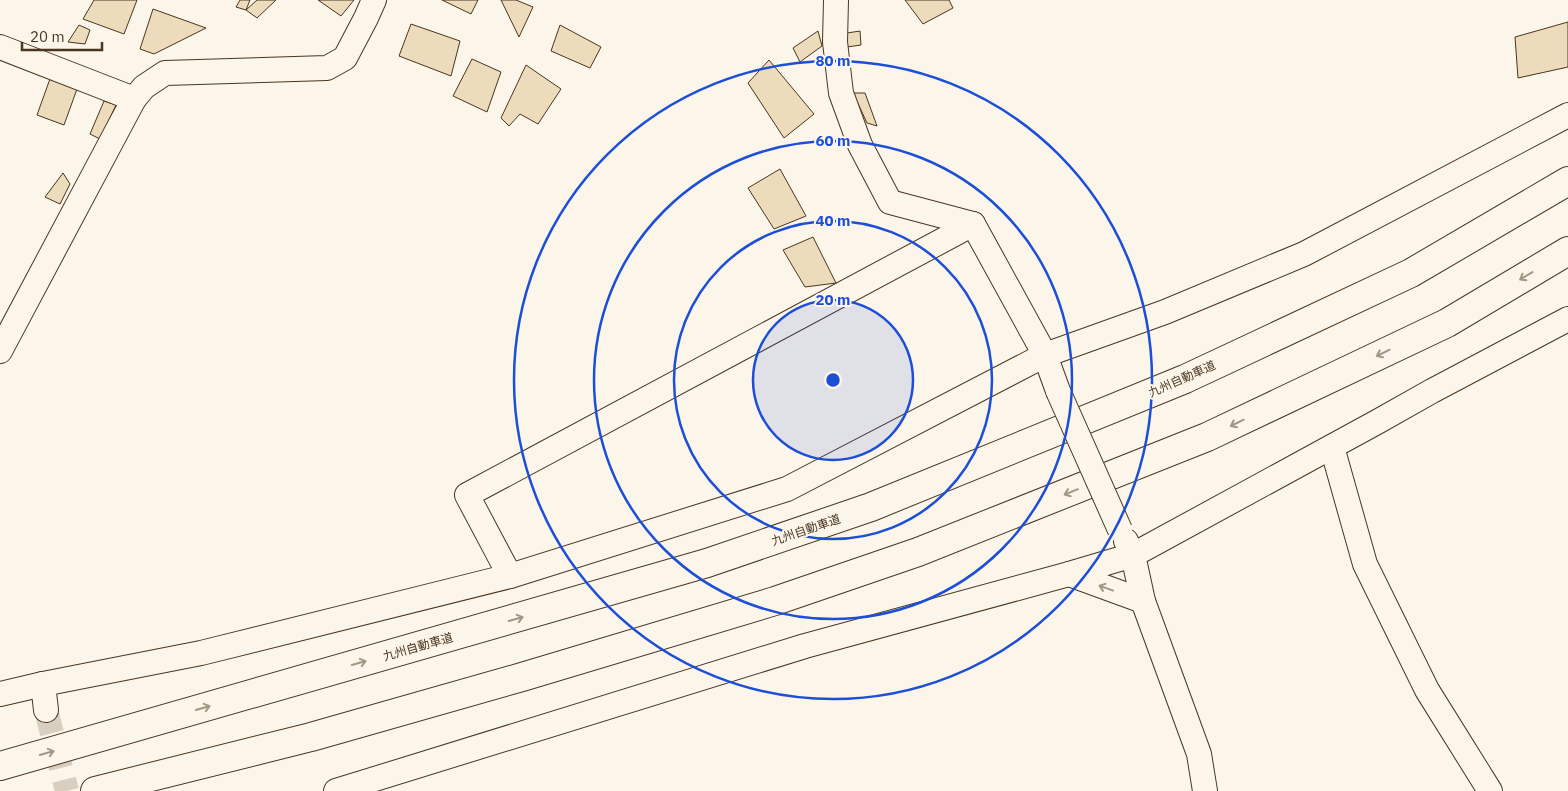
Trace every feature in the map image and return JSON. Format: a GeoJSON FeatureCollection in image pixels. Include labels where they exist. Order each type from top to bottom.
{"type":"FeatureCollection","features":[{"type":"Feature","properties":{"kind":"highway","name":"九州自動車道"},"geometry":{"type":"LineString","coordinates":[[0,766],[707,564],[871,507],[1194,375],[1411,274],[1568,181]]}},
{"type":"Feature","properties":{"kind":"highway"},"geometry":{"type":"LineString","coordinates":[[95,791],[311,737],[522,677],[775,601],[918,552],[1207,438],[1447,323],[1568,251]]}},
{"type":"Feature","properties":{"kind":"street"},"geometry":{"type":"LineString","coordinates":[[0,351],[134,99],[144,87],[165,73],[327,68],[345,58],[374,0]]}},
{"type":"Feature","properties":{"kind":"street"},"geometry":{"type":"LineString","coordinates":[[836,0],[835,42],[841,93],[860,145],[890,202],[974,224],[1045,354],[1058,391],[1133,555],[1143,601],[1199,754],[1205,791]]}},
{"type":"Feature","properties":{"kind":"street"},"geometry":{"type":"LineString","coordinates":[[0,47],[134,99]]}},
{"type":"Feature","properties":{"kind":"street"},"geometry":{"type":"LineString","coordinates":[[0,694],[201,653],[510,576],[786,489],[1045,354],[1165,312],[1304,254],[1568,115]]}},
{"type":"Feature","properties":{"kind":"street"},"geometry":{"type":"LineString","coordinates":[[510,576],[467,495],[974,224]]}},
{"type":"Feature","properties":{"kind":"street"},"geometry":{"type":"LineString","coordinates":[[336,791],[805,646],[1133,555],[1432,391],[1568,319]]}},
{"type":"Feature","properties":{"kind":"street"},"geometry":{"type":"LineString","coordinates":[[1332,447],[1365,564],[1427,690],[1490,791]]}},
{"type":"Feature","properties":{"kind":"street"},"geometry":{"type":"LineString","coordinates":[[1069,574],[1143,601]]}},
{"type":"Feature","properties":{"kind":"street"},"geometry":{"type":"LineString","coordinates":[[43,684],[46,710]]}},
{"type":"Feature","properties":{"kind":"building"},"geometry":{"type":"Polygon","coordinates":[[[94,0],[137,0],[124,34],[83,19],[94,0]]]}},
{"type":"Feature","properties":{"kind":"building"},"geometry":{"type":"Polygon","coordinates":[[[240,0],[250,0],[246,10],[236,7],[240,0]]]}},
{"type":"Feature","properties":{"kind":"building"},"geometry":{"type":"Polygon","coordinates":[[[257,0],[276,0],[257,18],[246,10],[257,0]]]}},
{"type":"Feature","properties":{"kind":"building"},"geometry":{"type":"Polygon","coordinates":[[[318,0],[354,0],[341,16],[318,0]]]}},
{"type":"Feature","properties":{"kind":"building"},"geometry":{"type":"Polygon","coordinates":[[[442,0],[478,0],[471,14],[442,0]]]}},
{"type":"Feature","properties":{"kind":"building"},"geometry":{"type":"Polygon","coordinates":[[[501,0],[516,0],[533,7],[519,37],[501,0]]]}},
{"type":"Feature","properties":{"kind":"building"},"geometry":{"type":"Polygon","coordinates":[[[905,0],[949,0],[953,8],[923,24],[905,0]]]}},
{"type":"Feature","properties":{"kind":"building"},"geometry":{"type":"Polygon","coordinates":[[[153,9],[206,28],[154,54],[140,49],[153,9]]]}},
{"type":"Feature","properties":{"kind":"building"},"geometry":{"type":"Polygon","coordinates":[[[1568,22],[1568,67],[1518,78],[1515,37],[1568,22]]]}},
{"type":"Feature","properties":{"kind":"building"},"geometry":{"type":"Polygon","coordinates":[[[411,24],[460,41],[451,76],[399,56],[411,24]]]}},
{"type":"Feature","properties":{"kind":"building"},"geometry":{"type":"Polygon","coordinates":[[[79,25],[90,30],[85,44],[68,42],[79,25]]]}},
{"type":"Feature","properties":{"kind":"building"},"geometry":{"type":"Polygon","coordinates":[[[560,25],[601,47],[590,68],[551,51],[560,25]]]}},
{"type":"Feature","properties":{"kind":"building"},"geometry":{"type":"Polygon","coordinates":[[[818,31],[822,46],[800,62],[793,48],[818,31]]]}},
{"type":"Feature","properties":{"kind":"building"},"geometry":{"type":"Polygon","coordinates":[[[860,31],[861,45],[847,47],[847,33],[860,31]]]}},
{"type":"Feature","properties":{"kind":"building"},"geometry":{"type":"Polygon","coordinates":[[[472,59],[501,72],[487,112],[453,96],[472,59]]]}},
{"type":"Feature","properties":{"kind":"building"},"geometry":{"type":"Polygon","coordinates":[[[769,60],[814,114],[784,138],[748,83],[769,60]]]}},
{"type":"Feature","properties":{"kind":"building"},"geometry":{"type":"Polygon","coordinates":[[[526,65],[561,89],[538,124],[520,114],[509,126],[501,118],[526,65]]]}},
{"type":"Feature","properties":{"kind":"building"},"geometry":{"type":"Polygon","coordinates":[[[51,76],[77,89],[64,125],[37,115],[51,76]]]}},
{"type":"Feature","properties":{"kind":"building"},"geometry":{"type":"Polygon","coordinates":[[[853,93],[865,93],[877,126],[867,123],[853,93]]]}},
{"type":"Feature","properties":{"kind":"building"},"geometry":{"type":"Polygon","coordinates":[[[104,101],[116,105],[100,139],[90,134],[104,101]]]}},
{"type":"Feature","properties":{"kind":"building"},"geometry":{"type":"Polygon","coordinates":[[[780,169],[806,216],[774,229],[748,188],[780,169]]]}},
{"type":"Feature","properties":{"kind":"building"},"geometry":{"type":"Polygon","coordinates":[[[63,173],[70,184],[60,204],[45,197],[63,173]]]}},
{"type":"Feature","properties":{"kind":"building"},"geometry":{"type":"Polygon","coordinates":[[[813,237],[836,283],[805,287],[783,250],[813,237]]]}},
{"type":"Feature","properties":{"kind":"tunnel"},"geometry":{"type":"LineString","coordinates":[[46,710],[67,791]]}}]}
